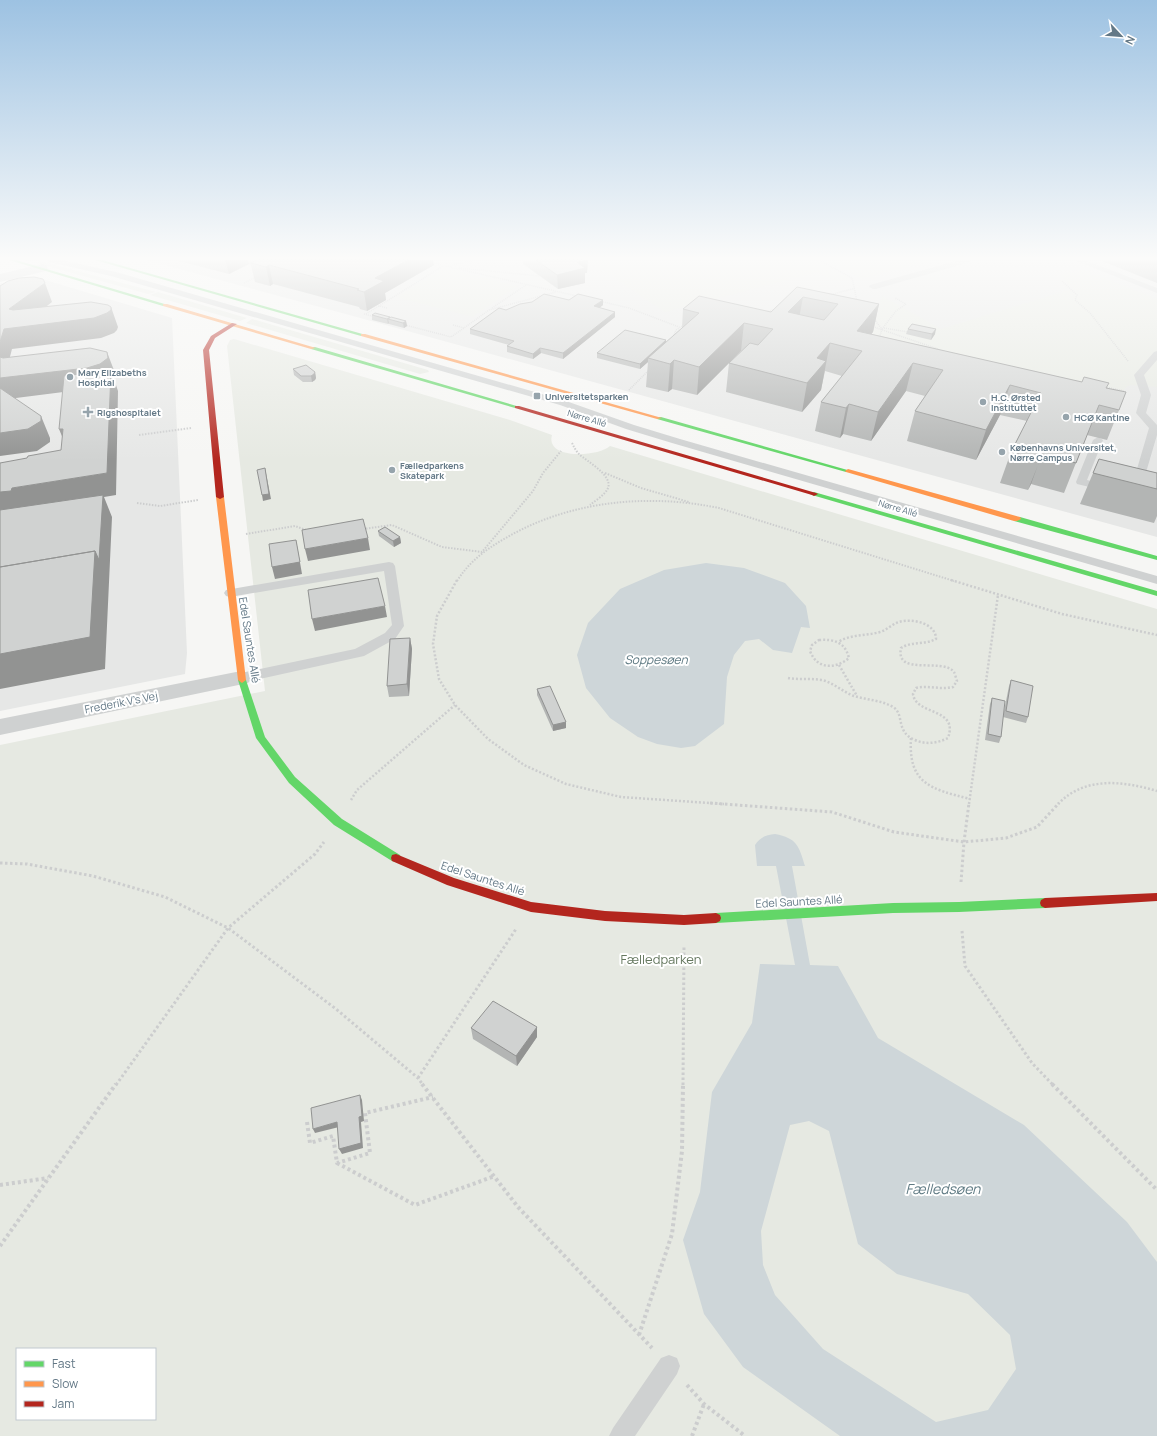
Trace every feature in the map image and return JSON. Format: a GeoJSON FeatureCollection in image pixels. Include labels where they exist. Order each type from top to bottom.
{"type":"FeatureCollection","features":[{"type":"Feature","properties":{"kind":"street","name":"Edel Sauntes Allé"},"geometry":{"type":"LineString","coordinates":[[229,327],[214,336],[208,343],[206,350],[224,538],[241,678],[261,738],[292,780],[338,822],[394,857],[451,882],[531,907],[605,916],[684,920],[893,908],[959,907],[1157,897]]}},
{"type":"Feature","properties":{"kind":"street","name":"Nørre Allé"},"geometry":{"type":"LineString","coordinates":[[244,327],[1157,594]]}},
{"type":"Feature","properties":{"kind":"street","name":"Nørre Allé"},"geometry":{"type":"LineString","coordinates":[[335,327],[1157,558]]}},
{"type":"Feature","properties":{"kind":"street","name":"Frederik V's Vej"},"geometry":{"type":"LineString","coordinates":[[0,727],[241,678]]}},
{"type":"Feature","properties":{"kind":"lane"},"geometry":{"type":"LineString","coordinates":[[298,327],[531,394],[676,441],[1157,580]]}},
{"type":"Feature","properties":{"kind":"lane"},"geometry":{"type":"LineString","coordinates":[[1134,496],[1154,428],[1141,413],[1146,395],[1139,375],[1157,354]]}},
{"type":"Feature","properties":{"kind":"lane"},"geometry":{"type":"LineString","coordinates":[[1146,395],[1157,396]]}},
{"type":"Feature","properties":{"kind":"lane"},"geometry":{"type":"LineString","coordinates":[[1098,440],[1081,482],[1119,492]]}},
{"type":"Feature","properties":{"kind":"lane"},"geometry":{"type":"LineString","coordinates":[[230,593],[389,566],[398,626],[390,636],[359,653],[241,678]]}},
{"type":"Feature","properties":{"kind":"lane"},"geometry":{"type":"LineString","coordinates":[[621,1436],[669,1366]]}},
{"type":"Feature","properties":{"kind":"path"},"geometry":{"type":"LineString","coordinates":[[414,327],[451,337],[464,328]]}},
{"type":"Feature","properties":{"kind":"path"},"geometry":{"type":"LineString","coordinates":[[677,344],[671,338],[672,334],[679,327]]}},
{"type":"Feature","properties":{"kind":"path"},"geometry":{"type":"LineString","coordinates":[[874,327],[941,350]]}},
{"type":"Feature","properties":{"kind":"path"},"geometry":{"type":"LineString","coordinates":[[1101,327],[1139,375]]}},
{"type":"Feature","properties":{"kind":"path"},"geometry":{"type":"LineString","coordinates":[[882,329],[891,328],[908,332]]}},
{"type":"Feature","properties":{"kind":"path"},"geometry":{"type":"LineString","coordinates":[[878,339],[882,333],[882,329]]}},
{"type":"Feature","properties":{"kind":"path"},"geometry":{"type":"LineString","coordinates":[[628,390],[650,370]]}},
{"type":"Feature","properties":{"kind":"path"},"geometry":{"type":"LineString","coordinates":[[1101,386],[1146,395]]}},
{"type":"Feature","properties":{"kind":"path"},"geometry":{"type":"LineString","coordinates":[[140,435],[190,428]]}},
{"type":"Feature","properties":{"kind":"path"},"geometry":{"type":"LineString","coordinates":[[573,439],[572,443],[575,451],[605,473],[641,488],[694,503],[719,508],[1062,614],[1134,629],[1157,636]]}},
{"type":"Feature","properties":{"kind":"path"},"geometry":{"type":"LineString","coordinates":[[561,451],[543,473],[532,491],[482,552],[463,571],[448,594],[437,616],[433,644],[439,680],[455,705],[488,739],[524,765],[566,784],[621,797],[832,812],[894,832],[964,842],[1006,838],[1037,827],[1067,794],[1091,784],[1132,784],[1157,791]]}},
{"type":"Feature","properties":{"kind":"path"},"geometry":{"type":"LineString","coordinates":[[588,506],[601,498],[606,492],[609,485],[605,473]]}},
{"type":"Feature","properties":{"kind":"path"},"geometry":{"type":"LineString","coordinates":[[137,503],[160,506],[220,497]]}},
{"type":"Feature","properties":{"kind":"path"},"geometry":{"type":"LineString","coordinates":[[363,529],[392,525],[442,548],[482,552],[516,532],[552,516],[588,506],[621,502],[654,501],[694,503]]}},
{"type":"Feature","properties":{"kind":"path"},"geometry":{"type":"LineString","coordinates":[[224,538],[295,526],[307,531]]}},
{"type":"Feature","properties":{"kind":"path"},"geometry":{"type":"LineString","coordinates":[[998,595],[964,842],[959,907],[965,966],[1032,1063],[1157,1190]]}},
{"type":"Feature","properties":{"kind":"path"},"geometry":{"type":"LineString","coordinates":[[788,678],[797,680],[824,680],[857,696],[895,708],[901,727],[911,738],[930,744],[944,740],[950,734],[948,721],[941,714],[917,703],[914,700],[913,692],[916,688],[921,686],[945,689],[953,687],[957,681],[956,675],[952,670],[940,665],[911,665],[905,662],[900,653],[901,648],[908,645],[932,642],[936,639],[936,633],[934,630],[921,622],[907,620],[897,622],[881,632],[848,637],[838,642]]}},
{"type":"Feature","properties":{"kind":"path"},"geometry":{"type":"LineString","coordinates":[[819,640],[838,642],[847,649],[849,654],[846,662],[839,665],[830,666],[817,662],[812,658],[809,650],[810,646],[819,640]]}},
{"type":"Feature","properties":{"kind":"path"},"geometry":{"type":"LineString","coordinates":[[839,665],[857,696]]}},
{"type":"Feature","properties":{"kind":"path"},"geometry":{"type":"LineString","coordinates":[[911,738],[910,749],[912,761],[918,774],[924,782],[941,791],[970,799]]}},
{"type":"Feature","properties":{"kind":"path"},"geometry":{"type":"LineString","coordinates":[[0,863],[28,864],[93,876],[165,897],[228,928],[336,1009],[418,1078],[518,1207],[704,1404],[745,1436]]}},
{"type":"Feature","properties":{"kind":"path"},"geometry":{"type":"LineString","coordinates":[[418,1078],[531,907]]}},
{"type":"Feature","properties":{"kind":"path"},"geometry":{"type":"LineString","coordinates":[[639,1335],[672,1234],[682,1151],[684,920]]}},
{"type":"Feature","properties":{"kind":"path"},"geometry":{"type":"LineString","coordinates":[[0,1246],[228,928]]}},
{"type":"Feature","properties":{"kind":"path"},"geometry":{"type":"LineString","coordinates":[[337,1163],[370,1153],[366,1113],[433,1097]]}},
{"type":"Feature","properties":{"kind":"path"},"geometry":{"type":"LineString","coordinates":[[307,1122],[310,1143],[333,1136],[337,1163]]}},
{"type":"Feature","properties":{"kind":"path"},"geometry":{"type":"LineString","coordinates":[[337,1163],[416,1205],[495,1176]]}},
{"type":"Feature","properties":{"kind":"path"},"geometry":{"type":"LineString","coordinates":[[0,1185],[49,1178]]}},
{"type":"Feature","properties":{"kind":"path"},"geometry":{"type":"LineString","coordinates":[[692,1436],[704,1404]]}},
{"type":"Feature","properties":{"kind":"shaded area","name":"Rigshospitalet"},"geometry":{"type":"Polygon","coordinates":[[[0,327],[172,327],[187,653],[185,674],[0,711],[0,327]]]}},
{"type":"Feature","properties":{"kind":"shaded area"},"geometry":{"type":"Polygon","coordinates":[[[393,327],[1157,327],[1157,537],[393,327]]]}},
{"type":"Feature","properties":{"kind":"green space"},"geometry":{"type":"Polygon","coordinates":[[[260,327],[280,327],[428,370],[429,372],[420,374],[260,327]]]}},
{"type":"Feature","properties":{"kind":"green space"},"geometry":{"type":"Polygon","coordinates":[[[874,327],[937,327],[941,329],[948,327],[1157,327],[1157,387],[1130,385],[1125,388],[1113,422],[851,359],[873,332],[874,327]]]}},
{"type":"Feature","properties":{"kind":"green space","name":"Fælledparken"},"geometry":{"type":"Polygon","coordinates":[[[234,339],[510,420],[552,435],[552,443],[556,449],[564,452],[585,454],[604,450],[610,446],[1157,609],[1157,1436],[0,1436],[0,745],[265,691],[227,346],[230,340],[234,339]]]}},
{"type":"Feature","properties":{"kind":"water","name":"Soppesøen"},"geometry":{"type":"Polygon","coordinates":[[[706,563],[744,568],[785,583],[806,606],[810,628],[801,627],[792,653],[773,650],[759,639],[745,641],[734,655],[727,677],[724,724],[695,746],[681,748],[657,744],[638,737],[610,718],[586,688],[577,655],[588,623],[620,589],[664,570],[706,563]]]}},
{"type":"Feature","properties":{"kind":"water","name":"Fælledsøen"},"geometry":{"type":"Polygon","coordinates":[[[775,834],[788,838],[796,844],[799,848],[805,866],[792,866],[810,965],[838,966],[878,1038],[1024,1125],[1127,1222],[1157,1262],[1157,1436],[840,1436],[743,1367],[704,1314],[683,1240],[700,1192],[712,1092],[752,1023],[760,964],[795,965],[776,866],[757,866],[755,845],[761,838],[775,834]],[[809,1121],[790,1125],[761,1231],[763,1265],[775,1295],[823,1349],[936,1422],[988,1410],[1016,1369],[1010,1335],[968,1294],[897,1274],[858,1244],[829,1131],[809,1121]]]}},
{"type":"Feature","properties":{"kind":"building"},"geometry":{"type":"Polygon","coordinates":[[[0,327],[20,327],[4,329],[0,342],[0,327]]]}},
{"type":"Feature","properties":{"kind":"building"},"geometry":{"type":"Polygon","coordinates":[[[473,327],[596,327],[563,353],[540,348],[533,354],[507,346],[514,341],[470,329],[473,327]]]}},
{"type":"Feature","properties":{"kind":"building"},"geometry":{"type":"Polygon","coordinates":[[[683,327],[740,327],[699,367],[674,360],[670,364],[648,358],[683,327]]]}},
{"type":"Feature","properties":{"kind":"building"},"geometry":{"type":"Polygon","coordinates":[[[763,327],[860,327],[857,331],[1082,382],[1084,377],[1109,383],[1106,388],[1126,392],[1119,410],[1099,405],[1076,463],[1042,454],[1040,460],[1011,452],[1041,393],[1010,385],[986,430],[915,411],[943,370],[913,363],[878,412],[849,404],[846,408],[821,402],[862,351],[830,343],[817,358],[826,361],[807,383],[729,363],[750,343],[758,345],[773,329],[763,327]]]}},
{"type":"Feature","properties":{"kind":"building"},"geometry":{"type":"Polygon","coordinates":[[[910,327],[926,327],[936,329],[932,334],[908,329],[910,327]]]}},
{"type":"Feature","properties":{"kind":"building"},"geometry":{"type":"Polygon","coordinates":[[[625,330],[666,340],[640,364],[597,353],[625,330]]]}},
{"type":"Feature","properties":{"kind":"building"},"geometry":{"type":"Polygon","coordinates":[[[90,348],[107,352],[108,358],[100,364],[87,368],[0,378],[0,357],[3,358],[90,348]]]}},
{"type":"Feature","properties":{"kind":"building"},"geometry":{"type":"Polygon","coordinates":[[[306,365],[315,372],[311,376],[301,376],[293,369],[306,365]]]}},
{"type":"Feature","properties":{"kind":"building"},"geometry":{"type":"Polygon","coordinates":[[[111,370],[107,473],[12,488],[11,491],[0,492],[0,463],[61,450],[63,429],[59,429],[64,376],[111,370]]]}},
{"type":"Feature","properties":{"kind":"building"},"geometry":{"type":"Polygon","coordinates":[[[0,388],[41,416],[41,421],[28,429],[0,433],[0,388]]]}},
{"type":"Feature","properties":{"kind":"building"},"geometry":{"type":"Polygon","coordinates":[[[1099,459],[1157,473],[1157,489],[1093,473],[1099,459]]]}},
{"type":"Feature","properties":{"kind":"building"},"geometry":{"type":"Polygon","coordinates":[[[265,468],[269,494],[262,495],[257,470],[265,468]]]}},
{"type":"Feature","properties":{"kind":"building"},"geometry":{"type":"Polygon","coordinates":[[[103,495],[99,560],[95,551],[0,567],[0,510],[103,495]]]}},
{"type":"Feature","properties":{"kind":"building"},"geometry":{"type":"Polygon","coordinates":[[[363,519],[368,538],[305,549],[302,530],[363,519]]]}},
{"type":"Feature","properties":{"kind":"building"},"geometry":{"type":"Polygon","coordinates":[[[385,527],[400,537],[393,541],[378,531],[385,527]]]}},
{"type":"Feature","properties":{"kind":"building"},"geometry":{"type":"Polygon","coordinates":[[[296,540],[300,562],[272,567],[269,544],[296,540]]]}},
{"type":"Feature","properties":{"kind":"building"},"geometry":{"type":"Polygon","coordinates":[[[95,551],[90,637],[0,654],[0,567],[95,551]]]}},
{"type":"Feature","properties":{"kind":"building"},"geometry":{"type":"Polygon","coordinates":[[[378,578],[385,606],[312,619],[308,590],[378,578]]]}},
{"type":"Feature","properties":{"kind":"building"},"geometry":{"type":"Polygon","coordinates":[[[410,638],[407,684],[387,686],[390,639],[410,638]]]}},
{"type":"Feature","properties":{"kind":"building"},"geometry":{"type":"Polygon","coordinates":[[[1011,680],[1033,686],[1028,717],[1006,711],[1011,680]]]}},
{"type":"Feature","properties":{"kind":"building"},"geometry":{"type":"Polygon","coordinates":[[[550,686],[566,722],[553,725],[537,689],[550,686]]]}},
{"type":"Feature","properties":{"kind":"building"},"geometry":{"type":"Polygon","coordinates":[[[992,698],[1005,701],[1001,737],[988,734],[992,698]]]}},
{"type":"Feature","properties":{"kind":"building"},"geometry":{"type":"Polygon","coordinates":[[[493,1001],[537,1027],[516,1056],[471,1028],[493,1001]]]}},
{"type":"Feature","properties":{"kind":"building"},"geometry":{"type":"Polygon","coordinates":[[[360,1095],[362,1116],[359,1117],[361,1143],[339,1149],[337,1122],[313,1129],[311,1108],[360,1095]]]}},
{"type":"Feature","properties":{"kind":"traffic: fast"},"geometry":{"type":"LineString","coordinates":[[335,327],[363,335]]}},
{"type":"Feature","properties":{"kind":"traffic: fast"},"geometry":{"type":"LineString","coordinates":[[313,348],[517,407]]}},
{"type":"Feature","properties":{"kind":"traffic: fast"},"geometry":{"type":"LineString","coordinates":[[659,418],[848,471]]}},
{"type":"Feature","properties":{"kind":"traffic: fast"},"geometry":{"type":"LineString","coordinates":[[814,494],[1157,594]]}},
{"type":"Feature","properties":{"kind":"traffic: fast"},"geometry":{"type":"LineString","coordinates":[[1017,519],[1157,558]]}},
{"type":"Feature","properties":{"kind":"traffic: fast"},"geometry":{"type":"LineString","coordinates":[[242,680],[261,738],[292,780],[338,822],[396,858]]}},
{"type":"Feature","properties":{"kind":"traffic: fast"},"geometry":{"type":"LineString","coordinates":[[716,918],[893,908],[1045,903]]}},
{"type":"Feature","properties":{"kind":"traffic: slow"},"geometry":{"type":"LineString","coordinates":[[241,327],[313,348]]}},
{"type":"Feature","properties":{"kind":"traffic: slow"},"geometry":{"type":"LineString","coordinates":[[363,335],[659,418]]}},
{"type":"Feature","properties":{"kind":"traffic: slow"},"geometry":{"type":"LineString","coordinates":[[848,471],[1017,519]]}},
{"type":"Feature","properties":{"kind":"traffic: slow"},"geometry":{"type":"LineString","coordinates":[[220,497],[242,680]]}},
{"type":"Feature","properties":{"kind":"traffic: jam"},"geometry":{"type":"LineString","coordinates":[[220,497],[206,350],[213,337],[229,327]]}},
{"type":"Feature","properties":{"kind":"traffic: jam"},"geometry":{"type":"LineString","coordinates":[[517,407],[814,494]]}},
{"type":"Feature","properties":{"kind":"traffic: jam"},"geometry":{"type":"LineString","coordinates":[[396,858],[451,882],[531,907],[605,916],[684,920],[716,918]]}},
{"type":"Feature","properties":{"kind":"traffic: jam"},"geometry":{"type":"LineString","coordinates":[[1045,903],[1157,897]]}},
{"type":"Feature","properties":{"kind":"place","name":"Mary Elizabeths Hospital"},"geometry":{"type":"Point","coordinates":[70,377]}},
{"type":"Feature","properties":{"kind":"place","name":"Universitetsparken"},"geometry":{"type":"Point","coordinates":[537,396]}},
{"type":"Feature","properties":{"kind":"place","name":"H.C. Ørsted Instituttet"},"geometry":{"type":"Point","coordinates":[983,402]}},
{"type":"Feature","properties":{"kind":"place","name":"Rigshospitalet"},"geometry":{"type":"Point","coordinates":[88,412]}},
{"type":"Feature","properties":{"kind":"place","name":"HCØ Kantine"},"geometry":{"type":"Point","coordinates":[1066,417]}},
{"type":"Feature","properties":{"kind":"place","name":"Københavns Universitet, Nørre Campus"},"geometry":{"type":"Point","coordinates":[1002,452]}},
{"type":"Feature","properties":{"kind":"place","name":"Fælledparkens Skatepark"},"geometry":{"type":"Point","coordinates":[392,470]}}]}
